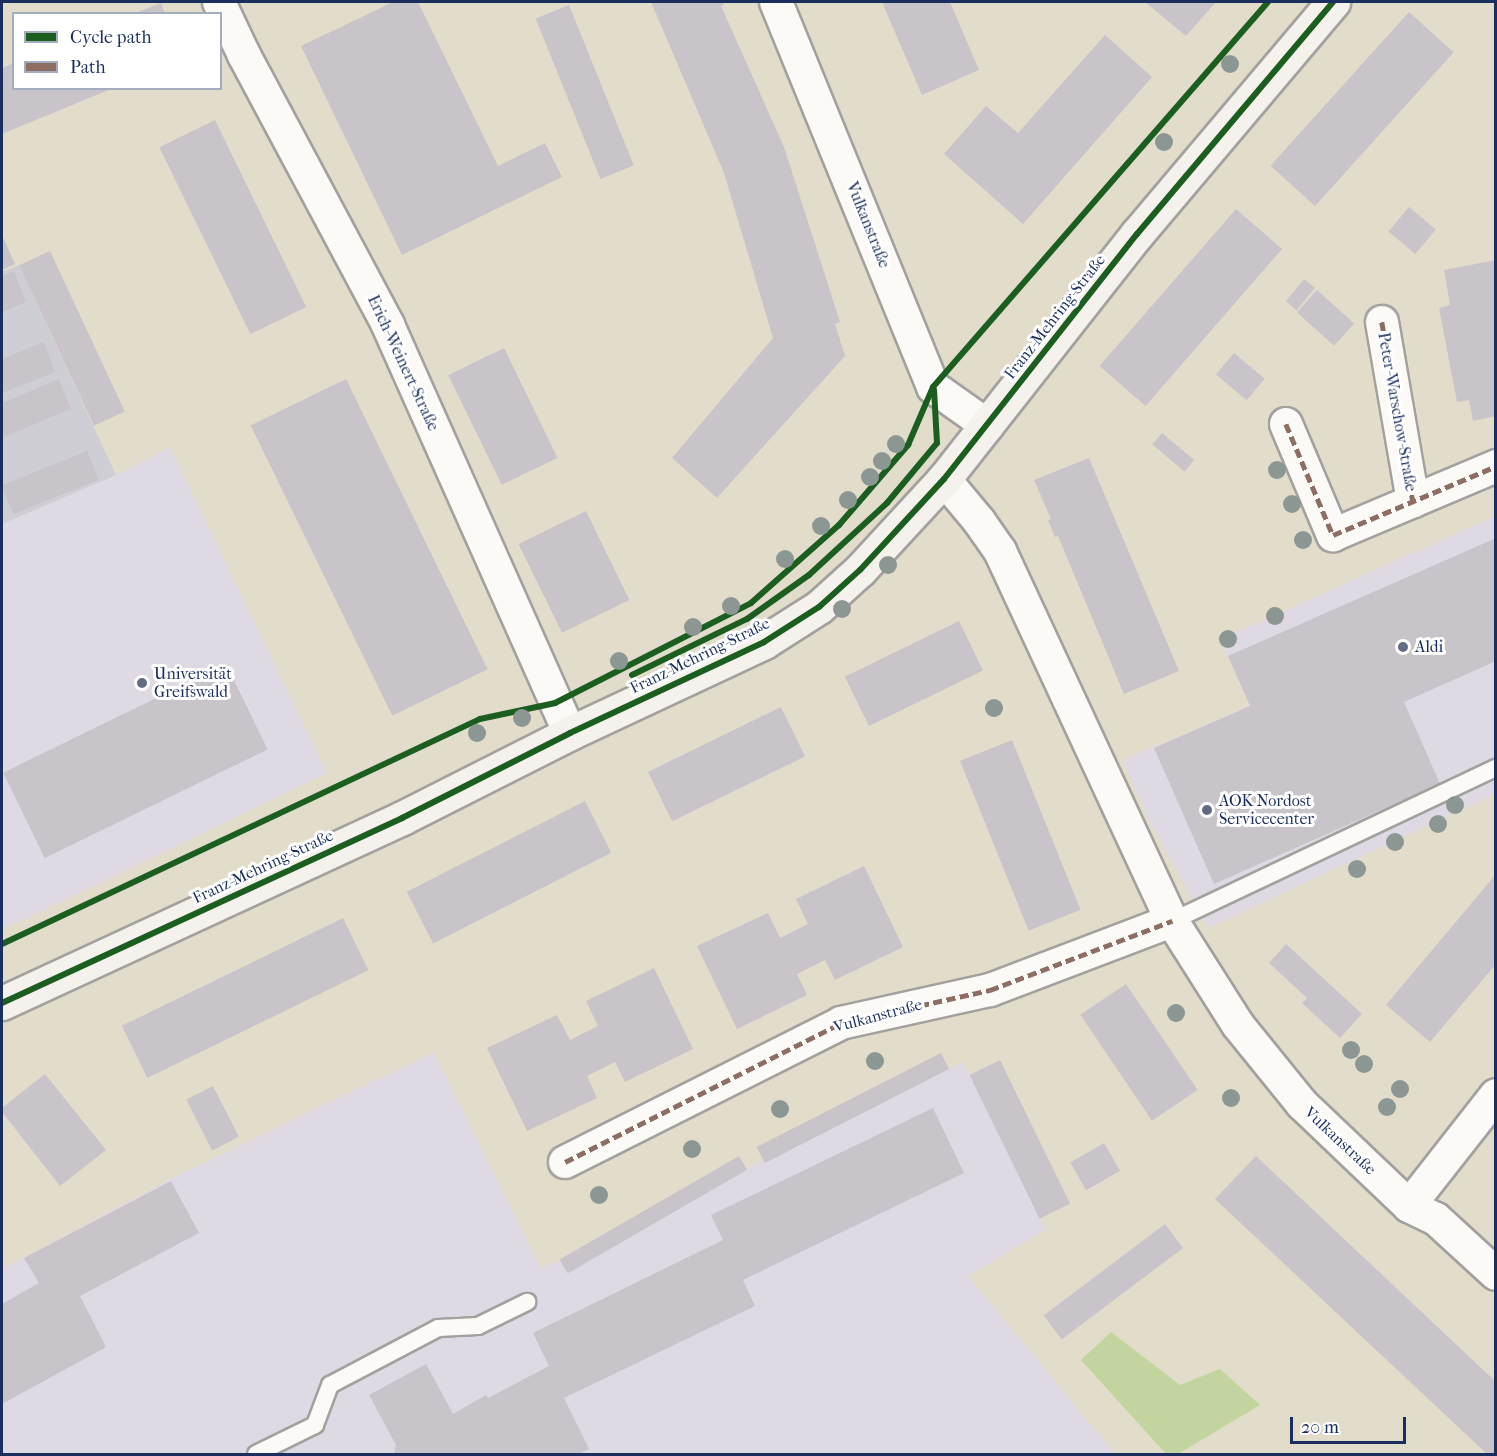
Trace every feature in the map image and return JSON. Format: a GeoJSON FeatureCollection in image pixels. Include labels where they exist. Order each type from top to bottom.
{"type":"FeatureCollection","features":[{"type":"Feature","properties":{"kind":"street","name":"Erich-Weinert-Straße"},"geometry":{"type":"LineString","coordinates":[[219,2],[244,55],[387,325],[570,733]]}},
{"type":"Feature","properties":{"kind":"street","name":"Vulkanstraße"},"geometry":{"type":"LineString","coordinates":[[776,2],[933,387],[988,426]]}},
{"type":"Feature","properties":{"kind":"street","name":"Franz-Mehring-Straße"},"geometry":{"type":"LineString","coordinates":[[2,1003],[402,818],[570,733],[764,642],[819,608],[860,570],[944,479],[1137,234],[1333,2]]}},
{"type":"Feature","properties":{"kind":"street","name":"Peter-Warschow-Straße"},"geometry":{"type":"LineString","coordinates":[[1382,322],[1413,501]]}},
{"type":"Feature","properties":{"kind":"street","name":"Peter-Warschow-Straße"},"geometry":{"type":"LineString","coordinates":[[1286,424],[1334,535],[1496,466]]}},
{"type":"Feature","properties":{"kind":"street","name":"Vulkanstraße"},"geometry":{"type":"LineString","coordinates":[[944,479],[980,521],[1000,551],[1172,921],[1238,1024],[1302,1104],[1409,1206],[1436,1219],[1496,1274]]}},
{"type":"Feature","properties":{"kind":"street","name":"Vulkanstraße"},"geometry":{"type":"LineString","coordinates":[[565,1162],[841,1023],[990,990],[1172,921]]}},
{"type":"Feature","properties":{"kind":"street"},"geometry":{"type":"LineString","coordinates":[[1409,1206],[1496,1095]]}},
{"type":"Feature","properties":{"kind":"lane"},"geometry":{"type":"LineString","coordinates":[[1172,921],[1496,768]]}},
{"type":"Feature","properties":{"kind":"lane"},"geometry":{"type":"LineString","coordinates":[[256,1455],[315,1425],[330,1385],[438,1328],[478,1326],[527,1302]]}},
{"type":"Feature","properties":{"kind":"shaded area"},"geometry":{"type":"Polygon","coordinates":[[[19,265],[116,475],[2,524],[2,272],[19,265]]]}},
{"type":"Feature","properties":{"kind":"shaded area","name":"Universität Greifswald"},"geometry":{"type":"Polygon","coordinates":[[[170,447],[327,773],[2,930],[2,524],[116,475],[170,447]]]}},
{"type":"Feature","properties":{"kind":"shaded area"},"geometry":{"type":"Polygon","coordinates":[[[1495,516],[1495,794],[1208,928],[1147,816],[1123,760],[1250,706],[1220,640],[1495,516]]]}},
{"type":"Feature","properties":{"kind":"shaded area"},"geometry":{"type":"Polygon","coordinates":[[[434,1052],[541,1269],[963,1062],[1046,1229],[968,1276],[1115,1454],[2,1454],[2,1269],[175,1177],[434,1052]]]}},
{"type":"Feature","properties":{"kind":"green space"},"geometry":{"type":"Polygon","coordinates":[[[1111,1332],[1180,1385],[1220,1369],[1260,1405],[1178,1454],[1166,1454],[1081,1360],[1111,1332]]]}},
{"type":"Feature","properties":{"kind":"building"},"geometry":{"type":"Polygon","coordinates":[[[393,2],[418,2],[498,166],[545,143],[562,177],[402,255],[301,46],[393,2]]]}},
{"type":"Feature","properties":{"kind":"building"},"geometry":{"type":"Polygon","coordinates":[[[651,2],[722,2],[724,5],[721,6],[784,147],[840,322],[835,324],[845,356],[717,498],[672,458],[773,338],[724,173],[651,2]]]}},
{"type":"Feature","properties":{"kind":"building"},"geometry":{"type":"Polygon","coordinates":[[[882,2],[950,2],[979,70],[922,95],[882,2]]]}},
{"type":"Feature","properties":{"kind":"building"},"geometry":{"type":"Polygon","coordinates":[[[1145,2],[1216,2],[1186,36],[1145,2]]]}},
{"type":"Feature","properties":{"kind":"building"},"geometry":{"type":"Polygon","coordinates":[[[161,3],[164,12],[138,12],[161,3]]]}},
{"type":"Feature","properties":{"kind":"building"},"geometry":{"type":"Polygon","coordinates":[[[569,5],[634,165],[600,179],[536,18],[569,5]]]}},
{"type":"Feature","properties":{"kind":"building"},"geometry":{"type":"Polygon","coordinates":[[[1409,12],[1454,52],[1315,206],[1270,166],[1409,12]]]}},
{"type":"Feature","properties":{"kind":"building"},"geometry":{"type":"Polygon","coordinates":[[[1105,35],[1152,77],[1023,224],[944,154],[986,106],[1018,133],[1105,35]]]}},
{"type":"Feature","properties":{"kind":"building"},"geometry":{"type":"Polygon","coordinates":[[[12,64],[12,90],[109,90],[2,134],[2,68],[12,64]]]}},
{"type":"Feature","properties":{"kind":"building"},"geometry":{"type":"Polygon","coordinates":[[[215,120],[306,307],[250,334],[159,147],[215,120]]]}},
{"type":"Feature","properties":{"kind":"building"},"geometry":{"type":"Polygon","coordinates":[[[1409,207],[1436,229],[1415,254],[1388,232],[1409,207]]]}},
{"type":"Feature","properties":{"kind":"building"},"geometry":{"type":"Polygon","coordinates":[[[1236,209],[1282,249],[1146,406],[1100,366],[1236,209]]]}},
{"type":"Feature","properties":{"kind":"building"},"geometry":{"type":"Polygon","coordinates":[[[2,235],[15,264],[2,270],[2,235]]]}},
{"type":"Feature","properties":{"kind":"building"},"geometry":{"type":"Polygon","coordinates":[[[50,251],[125,411],[94,426],[19,265],[50,251]]]}},
{"type":"Feature","properties":{"kind":"building"},"geometry":{"type":"Polygon","coordinates":[[[1496,260],[1496,416],[1473,421],[1469,400],[1457,402],[1439,308],[1450,305],[1444,270],[1496,260]]]}},
{"type":"Feature","properties":{"kind":"building"},"geometry":{"type":"Polygon","coordinates":[[[14,271],[26,302],[2,312],[2,276],[14,271]]]}},
{"type":"Feature","properties":{"kind":"building"},"geometry":{"type":"Polygon","coordinates":[[[1304,279],[1315,288],[1297,310],[1286,302],[1304,279]]]}},
{"type":"Feature","properties":{"kind":"building"},"geometry":{"type":"Polygon","coordinates":[[[1317,290],[1354,323],[1334,346],[1297,312],[1317,290]]]}},
{"type":"Feature","properties":{"kind":"building"},"geometry":{"type":"Polygon","coordinates":[[[44,342],[55,372],[2,393],[2,359],[44,342]]]}},
{"type":"Feature","properties":{"kind":"building"},"geometry":{"type":"Polygon","coordinates":[[[504,348],[557,458],[502,485],[448,375],[504,348]]]}},
{"type":"Feature","properties":{"kind":"building"},"geometry":{"type":"Polygon","coordinates":[[[1234,353],[1265,379],[1247,400],[1216,374],[1234,353]]]}},
{"type":"Feature","properties":{"kind":"building"},"geometry":{"type":"Polygon","coordinates":[[[59,379],[71,409],[2,438],[2,403],[59,379]]]}},
{"type":"Feature","properties":{"kind":"building"},"geometry":{"type":"Polygon","coordinates":[[[346,379],[488,669],[392,716],[251,425],[346,379]]]}},
{"type":"Feature","properties":{"kind":"building"},"geometry":{"type":"Polygon","coordinates":[[[1162,433],[1194,460],[1185,471],[1152,444],[1162,433]]]}},
{"type":"Feature","properties":{"kind":"building"},"geometry":{"type":"Polygon","coordinates":[[[87,451],[99,480],[13,514],[2,485],[87,451]]]}},
{"type":"Feature","properties":{"kind":"building"},"geometry":{"type":"Polygon","coordinates":[[[1089,458],[1179,671],[1124,694],[1058,536],[1055,537],[1048,520],[1051,519],[1034,480],[1089,458]]]}},
{"type":"Feature","properties":{"kind":"building"},"geometry":{"type":"Polygon","coordinates":[[[586,511],[629,600],[562,633],[519,544],[586,511]]]}},
{"type":"Feature","properties":{"kind":"building"},"geometry":{"type":"Polygon","coordinates":[[[1496,538],[1496,661],[1404,702],[1440,784],[1214,884],[1154,748],[1250,706],[1228,656],[1496,538]]]}},
{"type":"Feature","properties":{"kind":"building"},"geometry":{"type":"Polygon","coordinates":[[[959,621],[983,670],[869,726],[845,677],[959,621]]]}},
{"type":"Feature","properties":{"kind":"building"},"geometry":{"type":"Polygon","coordinates":[[[226,664],[268,749],[45,858],[3,773],[226,664]]]}},
{"type":"Feature","properties":{"kind":"building"},"geometry":{"type":"Polygon","coordinates":[[[781,707],[805,756],[672,821],[648,772],[781,707]]]}},
{"type":"Feature","properties":{"kind":"building"},"geometry":{"type":"Polygon","coordinates":[[[1012,740],[1081,910],[1029,931],[960,761],[1012,740]]]}},
{"type":"Feature","properties":{"kind":"building"},"geometry":{"type":"Polygon","coordinates":[[[585,801],[611,853],[433,943],[407,892],[585,801]]]}},
{"type":"Feature","properties":{"kind":"building"},"geometry":{"type":"Polygon","coordinates":[[[864,866],[903,947],[835,980],[825,960],[797,974],[807,995],[737,1029],[697,946],[768,913],[780,938],[808,924],[796,899],[864,866]]]}},
{"type":"Feature","properties":{"kind":"building"},"geometry":{"type":"Polygon","coordinates":[[[1496,874],[1496,964],[1430,1042],[1386,1005],[1496,874]]]}},
{"type":"Feature","properties":{"kind":"building"},"geometry":{"type":"Polygon","coordinates":[[[343,918],[368,970],[147,1078],[122,1026],[343,918]]]}},
{"type":"Feature","properties":{"kind":"building"},"geometry":{"type":"Polygon","coordinates":[[[1286,944],[1362,1014],[1340,1038],[1302,1003],[1307,998],[1269,963],[1286,944]]]}},
{"type":"Feature","properties":{"kind":"building"},"geometry":{"type":"Polygon","coordinates":[[[654,968],[693,1049],[625,1082],[615,1062],[587,1076],[597,1098],[527,1131],[487,1048],[557,1015],[570,1040],[598,1026],[586,1001],[654,968]]]}},
{"type":"Feature","properties":{"kind":"building"},"geometry":{"type":"Polygon","coordinates":[[[1126,984],[1198,1090],[1152,1121],[1080,1015],[1126,984]]]}},
{"type":"Feature","properties":{"kind":"building"},"geometry":{"type":"Polygon","coordinates":[[[941,1053],[949,1069],[765,1163],[757,1147],[941,1053]]]}},
{"type":"Feature","properties":{"kind":"building"},"geometry":{"type":"Polygon","coordinates":[[[1000,1060],[1070,1204],[1040,1219],[969,1075],[1000,1060]]]}},
{"type":"Feature","properties":{"kind":"building"},"geometry":{"type":"Polygon","coordinates":[[[45,1074],[106,1150],[60,1186],[2,1112],[2,1108],[45,1074]]]}},
{"type":"Feature","properties":{"kind":"building"},"geometry":{"type":"Polygon","coordinates":[[[213,1086],[239,1137],[212,1150],[186,1100],[213,1086]]]}},
{"type":"Feature","properties":{"kind":"building"},"geometry":{"type":"Polygon","coordinates":[[[933,1108],[964,1173],[743,1280],[755,1306],[564,1398],[589,1449],[579,1454],[394,1454],[396,1445],[369,1395],[426,1364],[453,1414],[486,1395],[488,1398],[549,1366],[533,1333],[723,1240],[711,1215],[933,1108]]]}},
{"type":"Feature","properties":{"kind":"building"},"geometry":{"type":"Polygon","coordinates":[[[1104,1143],[1120,1171],[1086,1190],[1070,1162],[1104,1143]]]}},
{"type":"Feature","properties":{"kind":"building"},"geometry":{"type":"Polygon","coordinates":[[[739,1156],[747,1170],[568,1273],[560,1260],[739,1156]]]}},
{"type":"Feature","properties":{"kind":"building"},"geometry":{"type":"Polygon","coordinates":[[[1256,1156],[1496,1382],[1496,1454],[1487,1454],[1215,1199],[1256,1156]]]}},
{"type":"Feature","properties":{"kind":"building"},"geometry":{"type":"Polygon","coordinates":[[[171,1181],[199,1233],[80,1296],[106,1347],[2,1404],[2,1304],[39,1283],[24,1258],[171,1181]]]}},
{"type":"Feature","properties":{"kind":"building"},"geometry":{"type":"Polygon","coordinates":[[[1165,1224],[1183,1248],[1062,1339],[1044,1315],[1165,1224]]]}},
{"type":"Feature","properties":{"kind":"marked path"},"geometry":{"type":"LineString","coordinates":[[1382,322],[1413,501]]}},
{"type":"Feature","properties":{"kind":"marked path"},"geometry":{"type":"LineString","coordinates":[[1286,424],[1333,535],[1496,466]]}},
{"type":"Feature","properties":{"kind":"marked path"},"geometry":{"type":"LineString","coordinates":[[565,1162],[841,1023],[990,990],[1172,921]]}},
{"type":"Feature","properties":{"kind":"cycle path"},"geometry":{"type":"LineString","coordinates":[[2,944],[480,719],[555,703],[751,603],[839,525],[908,445],[933,387],[1268,2]]}},
{"type":"Feature","properties":{"kind":"cycle path"},"geometry":{"type":"LineString","coordinates":[[2,1003],[402,818],[570,733],[764,642],[819,607],[860,570],[944,479],[1137,234],[1333,2]]}},
{"type":"Feature","properties":{"kind":"cycle path"},"geometry":{"type":"LineString","coordinates":[[632,675],[747,619],[809,575],[887,503],[937,443],[934,390]]}},
{"type":"Feature","properties":{"kind":"place","name":"Aldi"},"geometry":{"type":"Point","coordinates":[1403,647]}},
{"type":"Feature","properties":{"kind":"place","name":"Universität Greifswald"},"geometry":{"type":"Point","coordinates":[142,683]}},
{"type":"Feature","properties":{"kind":"place","name":"AOK Nordost Servicecenter"},"geometry":{"type":"Point","coordinates":[1207,810]}}]}
